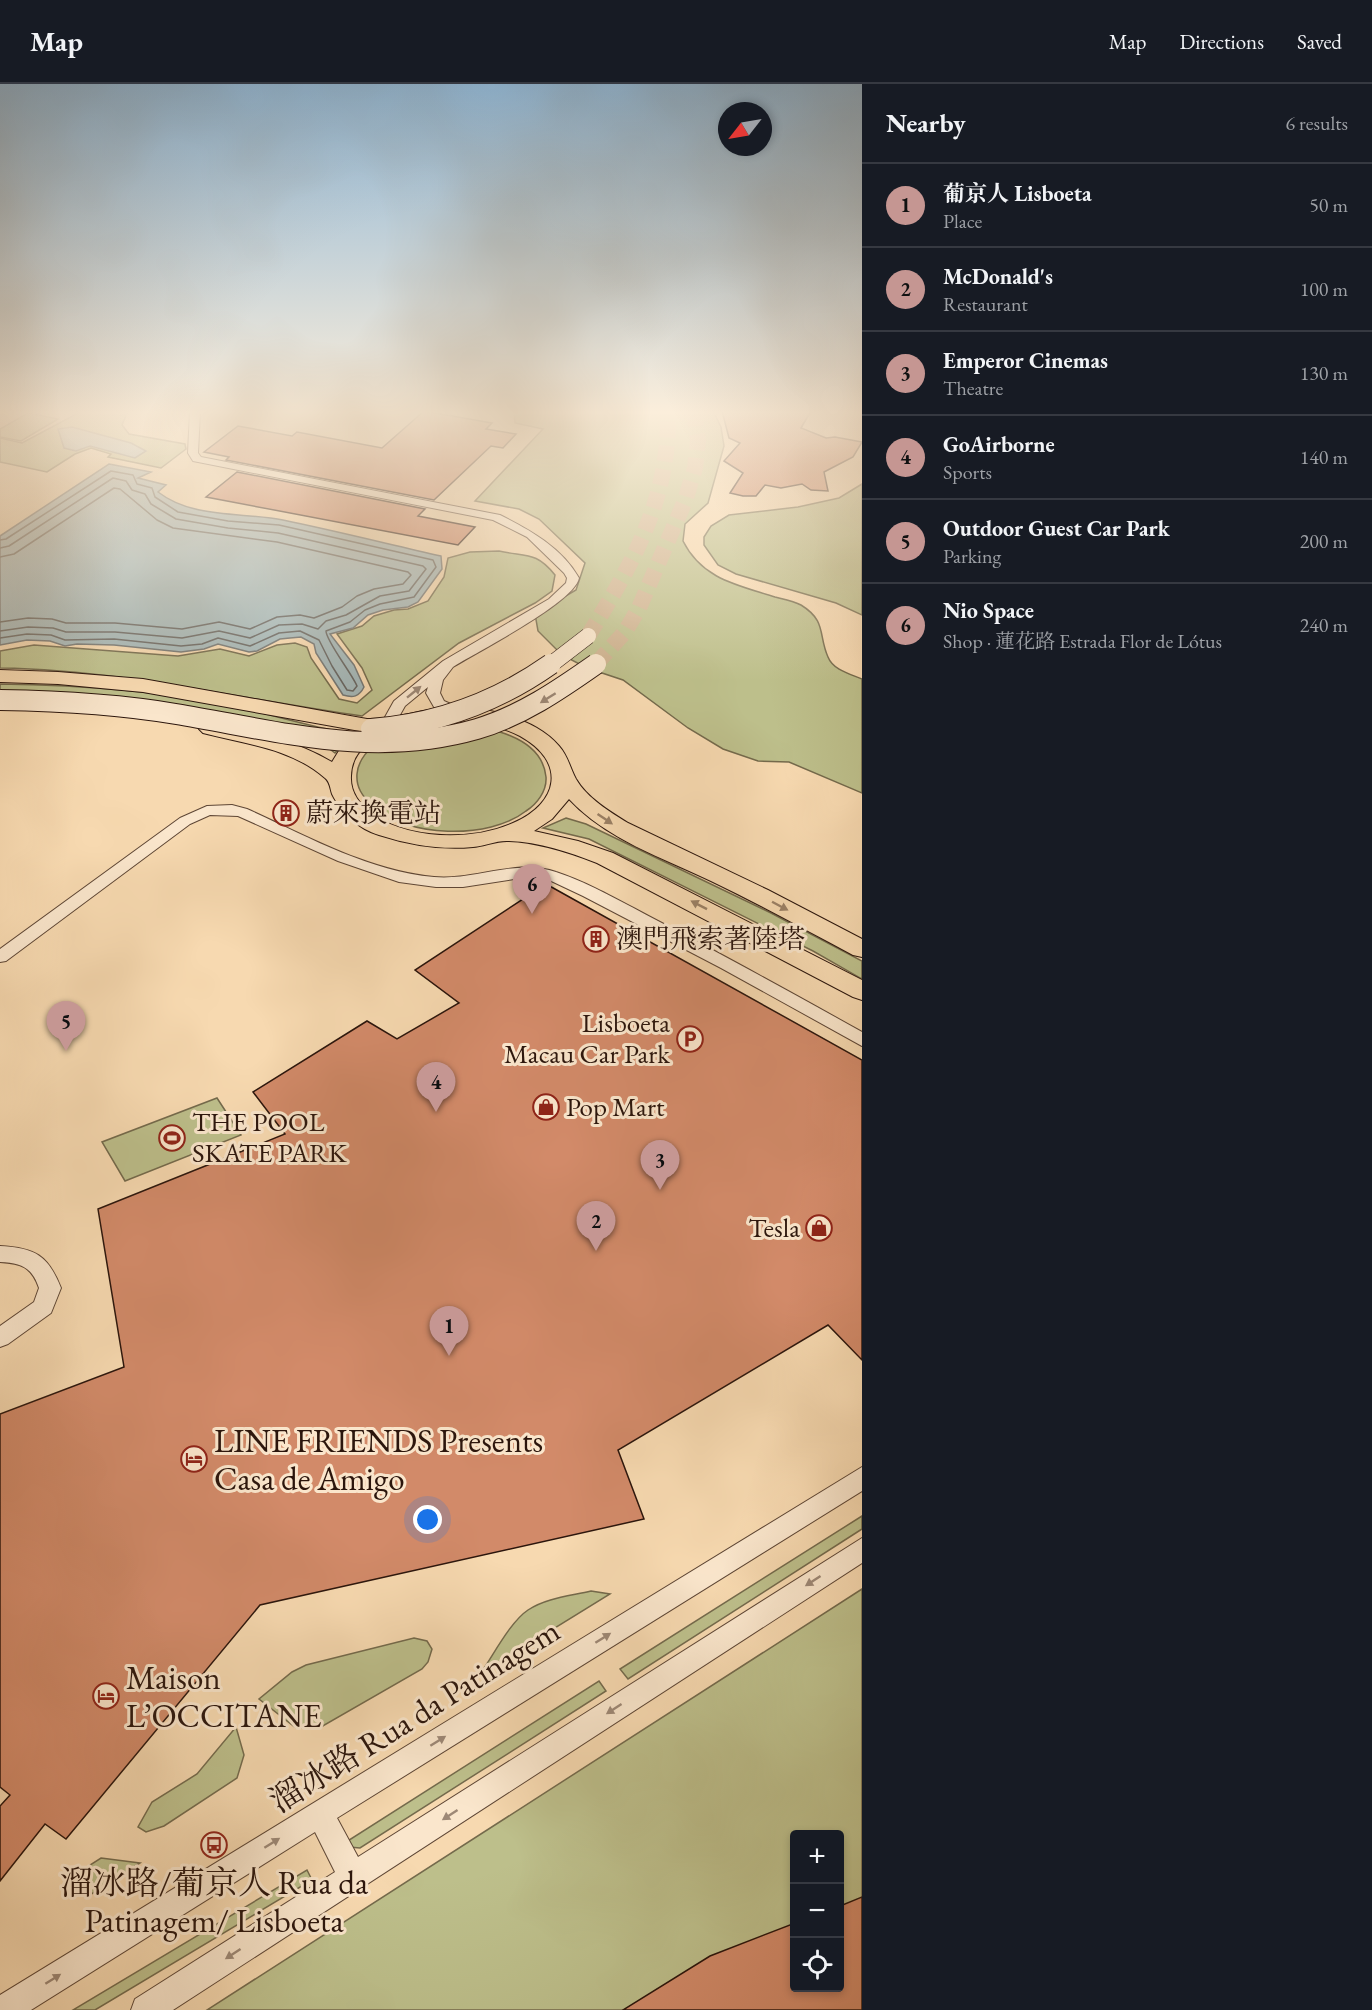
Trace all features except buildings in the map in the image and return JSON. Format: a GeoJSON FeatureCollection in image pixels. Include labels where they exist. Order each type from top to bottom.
{"type":"FeatureCollection","features":[{"type":"Feature","properties":{"kind":"main road"},"geometry":{"type":"LineString","coordinates":[[0,687],[138,695],[315,727],[388,728],[446,716],[492,699],[535,676],[588,636]]}},
{"type":"Feature","properties":{"kind":"main road"},"geometry":{"type":"LineString","coordinates":[[0,700],[74,702],[132,707],[296,736],[368,744],[406,743],[458,735],[520,713],[569,684],[596,664]]}},
{"type":"Feature","properties":{"kind":"main road"},"geometry":{"type":"LineString","coordinates":[[0,676],[97,680],[162,687],[334,722],[387,726]]}},
{"type":"Feature","properties":{"kind":"main road"},"geometry":{"type":"LineString","coordinates":[[0,709],[130,716],[234,734],[303,755],[323,765],[339,778]]}},
{"type":"Feature","properties":{"kind":"main road"},"geometry":{"type":"LineString","coordinates":[[564,778],[563,788],[549,811],[533,823],[507,834],[473,841],[446,841],[402,835],[372,823],[351,806],[340,787],[339,778],[345,757],[351,748],[387,726],[428,716],[464,715],[489,718],[522,729],[541,741],[557,758],[564,778],[586,804],[611,823],[759,895],[862,949]]}},
{"type":"Feature","properties":{"kind":"main road"},"geometry":{"type":"LineString","coordinates":[[507,834],[540,837],[570,844],[605,858],[862,991]]}},
{"type":"Feature","properties":{"kind":"street"},"geometry":{"type":"LineString","coordinates":[[387,726],[399,704],[448,664],[553,602],[572,584],[573,578],[569,571],[531,535],[496,517],[413,501]]}},
{"type":"Feature","properties":{"kind":"street"},"geometry":{"type":"LineString","coordinates":[[448,664],[436,680],[434,699],[445,707],[464,715]]}},
{"type":"Feature","properties":{"kind":"street"},"geometry":{"type":"LineString","coordinates":[[0,957],[184,821],[207,811],[232,810],[344,858],[399,877],[436,882],[463,882],[527,872],[550,875],[589,892],[727,964],[862,1040]]}},
{"type":"Feature","properties":{"kind":"street"},"geometry":{"type":"LineString","coordinates":[[0,1254],[31,1258],[40,1264],[50,1288],[44,1307],[0,1338]]}},
{"type":"Feature","properties":{"kind":"street","name":"溜冰路 Rua da Patinagem"},"geometry":{"type":"LineString","coordinates":[[3,2010],[862,1478]]}},
{"type":"Feature","properties":{"kind":"street"},"geometry":{"type":"LineString","coordinates":[[146,2010],[862,1549]]}},
{"type":"Feature","properties":{"kind":"street"},"geometry":{"type":"LineString","coordinates":[[320,1814],[353,1877]]}},
{"type":"Feature","properties":{"kind":"green space"},"geometry":{"type":"Polygon","coordinates":[[[475,501],[709,501],[685,524],[683,541],[691,554],[700,564],[722,579],[801,605],[815,617],[830,661],[842,671],[862,679],[862,793],[789,762],[758,761],[723,749],[688,728],[623,680],[587,668],[562,655],[538,631],[535,614],[576,590],[585,563],[539,519],[519,509],[475,501]]]}},
{"type":"Feature","properties":{"kind":"green space"},"geometry":{"type":"Polygon","coordinates":[[[826,501],[862,501],[862,615],[836,603],[736,574],[718,565],[704,545],[704,537],[711,526],[729,515],[798,507],[826,501]]]}},
{"type":"Feature","properties":{"kind":"green space"},"geometry":{"type":"Polygon","coordinates":[[[499,551],[530,556],[542,562],[555,575],[552,591],[535,603],[459,643],[362,716],[182,686],[92,674],[0,668],[0,651],[34,645],[178,656],[220,649],[249,656],[277,645],[295,643],[307,647],[311,658],[339,699],[357,703],[372,690],[362,668],[337,634],[362,626],[374,616],[394,610],[408,609],[428,601],[444,577],[448,558],[470,552],[499,551]]]}},
{"type":"Feature","properties":{"kind":"green space"},"geometry":{"type":"Polygon","coordinates":[[[0,684],[117,689],[175,696],[233,706],[336,731],[345,742],[335,753],[327,747],[0,693],[0,684]]]}},
{"type":"Feature","properties":{"kind":"green space"},"geometry":{"type":"Polygon","coordinates":[[[451,724],[495,731],[523,742],[534,751],[542,763],[546,782],[543,792],[534,805],[510,820],[491,827],[470,831],[448,831],[405,824],[387,816],[365,798],[360,791],[357,774],[362,759],[372,747],[380,741],[395,736],[451,724]]]}},
{"type":"Feature","properties":{"kind":"green space"},"geometry":{"type":"Polygon","coordinates":[[[566,818],[586,824],[771,913],[862,961],[862,979],[813,951],[589,839],[543,828],[566,818]]]}},
{"type":"Feature","properties":{"kind":"green space","name":"THE POOL SKATE PARK"},"geometry":{"type":"Polygon","coordinates":[[[217,1098],[241,1135],[125,1181],[102,1142],[217,1098]]]}},
{"type":"Feature","properties":{"kind":"green space"},"geometry":{"type":"Polygon","coordinates":[[[862,1516],[862,1529],[628,1679],[620,1669],[862,1516]]]}},
{"type":"Feature","properties":{"kind":"green space"},"geometry":{"type":"Polygon","coordinates":[[[862,1589],[862,2010],[207,2010],[862,1589]]]}},
{"type":"Feature","properties":{"kind":"green space"},"geometry":{"type":"Polygon","coordinates":[[[591,1591],[610,1594],[480,1674],[521,1615],[550,1600],[591,1591]]]}},
{"type":"Feature","properties":{"kind":"green space"},"geometry":{"type":"Polygon","coordinates":[[[414,1638],[427,1641],[432,1649],[428,1662],[422,1669],[321,1727],[296,1728],[259,1699],[292,1672],[306,1665],[414,1638]]]}},
{"type":"Feature","properties":{"kind":"green space"},"geometry":{"type":"Polygon","coordinates":[[[599,1681],[606,1691],[360,1848],[349,1847],[346,1842],[599,1681]]]}},
{"type":"Feature","properties":{"kind":"green space"},"geometry":{"type":"Polygon","coordinates":[[[236,1727],[244,1755],[237,1778],[164,1826],[146,1832],[138,1827],[152,1802],[197,1774],[236,1727]]]}},
{"type":"Feature","properties":{"kind":"green space"},"geometry":{"type":"Polygon","coordinates":[[[101,1858],[140,1863],[90,1895],[67,1891],[90,1865],[101,1858]]]}},
{"type":"Feature","properties":{"kind":"green space"},"geometry":{"type":"Polygon","coordinates":[[[307,1870],[312,1880],[95,2010],[73,2010],[307,1870]]]}},
{"type":"Feature","properties":{"kind":"water"},"geometry":{"type":"Polygon","coordinates":[[[53,501],[172,501],[202,511],[283,520],[441,556],[442,569],[418,602],[408,607],[383,610],[368,615],[353,628],[330,634],[354,665],[364,687],[358,695],[353,696],[343,695],[316,653],[314,644],[301,637],[280,639],[257,651],[249,652],[218,644],[204,649],[181,652],[114,645],[65,646],[50,641],[27,640],[0,645],[0,536],[53,501]]]}},
{"type":"Feature","properties":{"kind":"tunnel"},"geometry":{"type":"LineString","coordinates":[[588,636],[634,556],[655,501]]}},
{"type":"Feature","properties":{"kind":"tunnel"},"geometry":{"type":"LineString","coordinates":[[596,664],[625,632],[639,608],[685,501]]}},
{"type":"Feature","properties":{"kind":"place","name":"蔚來換電站"},"geometry":{"type":"Point","coordinates":[286,813]}},
{"type":"Feature","properties":{"kind":"place","name":"Nio Space"},"geometry":{"type":"Point","coordinates":[532,914]}},
{"type":"Feature","properties":{"kind":"place","name":"澳門飛索著陸塔"},"geometry":{"type":"Point","coordinates":[596,939]}},
{"type":"Feature","properties":{"kind":"place","name":"Lisboeta Macau Car Park"},"geometry":{"type":"Point","coordinates":[690,1039]}},
{"type":"Feature","properties":{"kind":"place","name":"Outdoor Guest Car Park"},"geometry":{"type":"Point","coordinates":[66,1051]}},
{"type":"Feature","properties":{"kind":"place","name":"Pop Mart"},"geometry":{"type":"Point","coordinates":[546,1107]}},
{"type":"Feature","properties":{"kind":"place","name":"GoAirborne"},"geometry":{"type":"Point","coordinates":[436,1112]}},
{"type":"Feature","properties":{"kind":"place","name":"THE POOL SKATE PARK"},"geometry":{"type":"Point","coordinates":[172,1138]}},
{"type":"Feature","properties":{"kind":"place","name":"Emperor Cinemas"},"geometry":{"type":"Point","coordinates":[660,1190]}},
{"type":"Feature","properties":{"kind":"place","name":"Tesla"},"geometry":{"type":"Point","coordinates":[819,1228]}},
{"type":"Feature","properties":{"kind":"place","name":"McDonald's"},"geometry":{"type":"Point","coordinates":[596,1251]}},
{"type":"Feature","properties":{"kind":"place","name":"葡京人 Lisboeta"},"geometry":{"type":"Point","coordinates":[449,1356]}},
{"type":"Feature","properties":{"kind":"place","name":"LINE FRIENDS Presents Casa de Amigo"},"geometry":{"type":"Point","coordinates":[194,1459]}},
{"type":"Feature","properties":{"kind":"place","name":"Maison L’OCCITANE"},"geometry":{"type":"Point","coordinates":[106,1696]}},
{"type":"Feature","properties":{"kind":"place","name":"溜冰路/葡京人 Rua da Patinagem/ Lisboeta"},"geometry":{"type":"Point","coordinates":[214,1845]}}]}
